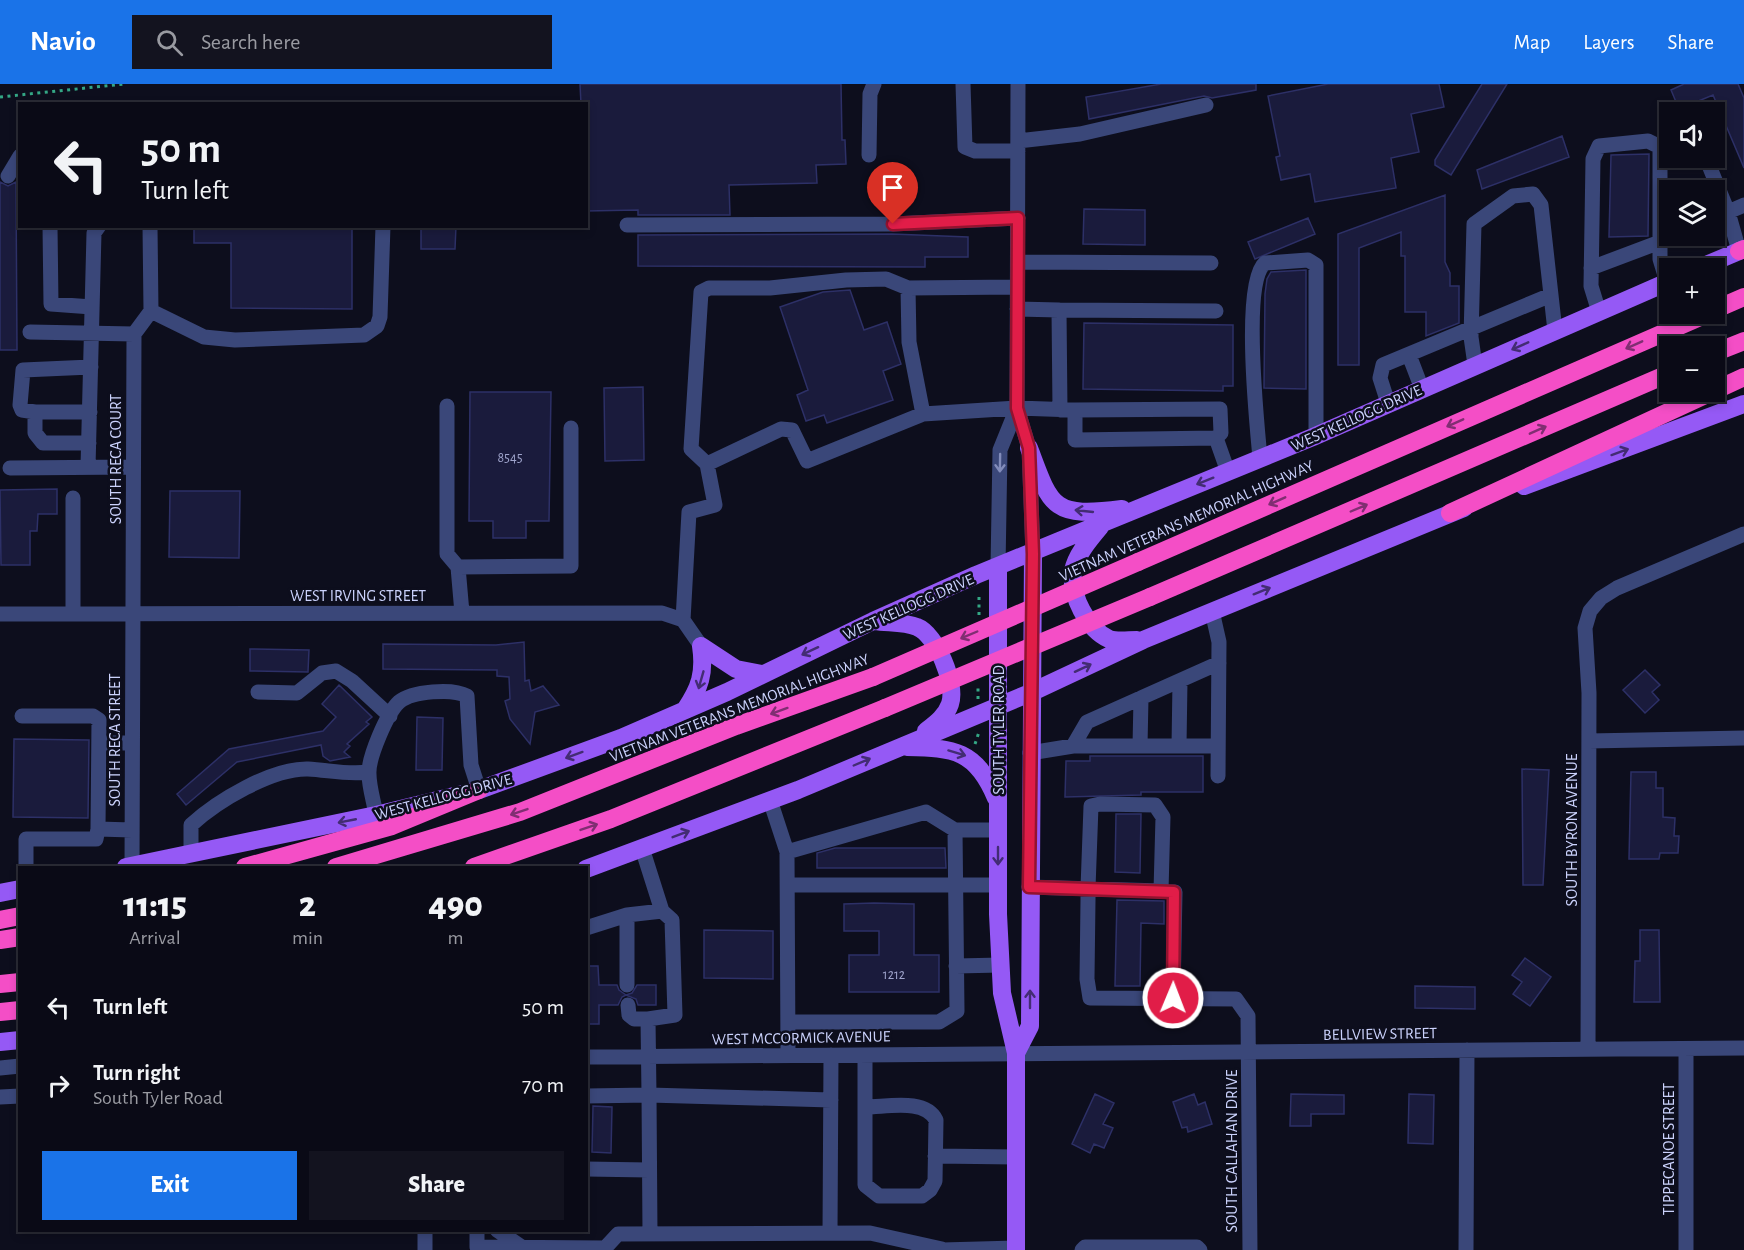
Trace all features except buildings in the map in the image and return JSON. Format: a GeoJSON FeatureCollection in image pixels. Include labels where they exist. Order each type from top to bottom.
{"type":"FeatureCollection","features":[{"type":"Feature","properties":{"kind":"highway"},"geometry":{"type":"LineString","coordinates":[[1725,305],[1744,297]]}},
{"type":"Feature","properties":{"kind":"highway","name":"VIETNAM VETERANS MEMORIAL HIGHWAY"},"geometry":{"type":"LineString","coordinates":[[339,866],[520,812],[736,726],[873,677],[1684,324]]}},
{"type":"Feature","properties":{"kind":"highway"},"geometry":{"type":"LineString","coordinates":[[1725,349],[1744,341]]}},
{"type":"Feature","properties":{"kind":"highway"},"geometry":{"type":"LineString","coordinates":[[1450,513],[1744,377]]}},
{"type":"Feature","properties":{"kind":"highway"},"geometry":{"type":"LineString","coordinates":[[477,866],[611,819],[885,708],[1150,597],[1659,378]]}},
{"type":"Feature","properties":{"kind":"highway"},"geometry":{"type":"LineString","coordinates":[[249,866],[392,826],[479,790]]}},
{"type":"Feature","properties":{"kind":"highway"},"geometry":{"type":"LineString","coordinates":[[0,920],[18,916]]}},
{"type":"Feature","properties":{"kind":"highway"},"geometry":{"type":"LineString","coordinates":[[0,940],[18,937]]}},
{"type":"Feature","properties":{"kind":"highway"},"geometry":{"type":"LineString","coordinates":[[0,984],[18,982]]}},
{"type":"Feature","properties":{"kind":"highway"},"geometry":{"type":"LineString","coordinates":[[0,1012],[18,1010]]}},
{"type":"Feature","properties":{"kind":"main road"},"geometry":{"type":"LineString","coordinates":[[1723,258],[1742,250]]}},
{"type":"Feature","properties":{"kind":"main road","name":"WEST KELLOGG DRIVE"},"geometry":{"type":"LineString","coordinates":[[129,866],[376,815],[479,790],[621,738],[873,621],[1316,435],[1659,286]]}},
{"type":"Feature","properties":{"kind":"main road"},"geometry":{"type":"LineString","coordinates":[[588,868],[770,800],[1030,693],[1143,640],[1450,513],[1744,404]]}},
{"type":"Feature","properties":{"kind":"main road"},"geometry":{"type":"LineString","coordinates":[[1029,448],[1046,494],[1060,507],[1096,513],[1142,507]]}},
{"type":"Feature","properties":{"kind":"main road"},"geometry":{"type":"LineString","coordinates":[[1101,525],[1084,547],[1073,571],[1076,599],[1095,631],[1111,640],[1143,640]]}},
{"type":"Feature","properties":{"kind":"main road","name":"SOUTH TYLER ROAD"},"geometry":{"type":"LineString","coordinates":[[1016,1053],[1030,1026],[1030,693],[1033,554]]}},
{"type":"Feature","properties":{"kind":"main road","name":"SOUTH TYLER ROAD"},"geometry":{"type":"LineString","coordinates":[[998,567],[1000,964],[1002,993],[1016,1053],[1016,1249]]}},
{"type":"Feature","properties":{"kind":"main road"},"geometry":{"type":"LineString","coordinates":[[873,621],[919,627],[929,636],[948,672],[952,688],[950,704],[941,719],[907,743]]}},
{"type":"Feature","properties":{"kind":"main road"},"geometry":{"type":"LineString","coordinates":[[701,646],[736,669],[762,674]]}},
{"type":"Feature","properties":{"kind":"main road"},"geometry":{"type":"LineString","coordinates":[[685,710],[702,681],[704,667],[701,646]]}},
{"type":"Feature","properties":{"kind":"main road"},"geometry":{"type":"LineString","coordinates":[[907,743],[965,754],[978,765],[998,803]]}},
{"type":"Feature","properties":{"kind":"main road"},"geometry":{"type":"LineString","coordinates":[[0,893],[18,889]]}},
{"type":"Feature","properties":{"kind":"main road"},"geometry":{"type":"LineString","coordinates":[[0,1042],[18,1040]]}},
{"type":"Feature","properties":{"kind":"street"},"geometry":{"type":"LineString","coordinates":[[869,155],[870,94],[874,84]]}},
{"type":"Feature","properties":{"kind":"street"},"geometry":{"type":"LineString","coordinates":[[963,84],[966,147],[975,151],[1018,146],[1080,134],[1206,105]]}},
{"type":"Feature","properties":{"kind":"street","name":"SOUTH TYLER ROAD"},"geometry":{"type":"LineString","coordinates":[[1018,84],[1017,408],[1029,448],[1033,554]]}},
{"type":"Feature","properties":{"kind":"street"},"geometry":{"type":"LineString","coordinates":[[1599,312],[1591,286],[1593,159],[1599,147],[1648,141],[1660,147],[1660,180]]}},
{"type":"Feature","properties":{"kind":"street"},"geometry":{"type":"LineString","coordinates":[[8,176],[18,159]]}},
{"type":"Feature","properties":{"kind":"street"},"geometry":{"type":"LineString","coordinates":[[1711,168],[1742,250]]}},
{"type":"Feature","properties":{"kind":"street"},"geometry":{"type":"LineString","coordinates":[[1475,365],[1471,330],[1474,224],[1513,196],[1533,194],[1541,205],[1555,331]]}},
{"type":"Feature","properties":{"kind":"street"},"geometry":{"type":"LineString","coordinates":[[1728,212],[1744,205]]}},
{"type":"Feature","properties":{"kind":"street"},"geometry":{"type":"LineString","coordinates":[[627,225],[893,224],[1018,218]]}},
{"type":"Feature","properties":{"kind":"street"},"geometry":{"type":"LineString","coordinates":[[50,228],[51,304],[92,307]]}},
{"type":"Feature","properties":{"kind":"street"},"geometry":{"type":"LineString","coordinates":[[88,467],[94,233],[98,228]]}},
{"type":"Feature","properties":{"kind":"street"},"geometry":{"type":"LineString","coordinates":[[30,332],[134,334],[151,311],[150,228]]}},
{"type":"Feature","properties":{"kind":"street"},"geometry":{"type":"LineString","coordinates":[[151,311],[189,332],[204,337],[235,340],[364,335],[377,326],[380,317],[382,228]]}},
{"type":"Feature","properties":{"kind":"street"},"geometry":{"type":"LineString","coordinates":[[1591,268],[1659,242]]}},
{"type":"Feature","properties":{"kind":"street"},"geometry":{"type":"LineString","coordinates":[[1260,458],[1253,316],[1257,273],[1265,263],[1308,260],[1316,266],[1316,435]]}},
{"type":"Feature","properties":{"kind":"street"},"geometry":{"type":"LineString","coordinates":[[1018,262],[1211,263]]}},
{"type":"Feature","properties":{"kind":"street"},"geometry":{"type":"LineString","coordinates":[[701,646],[682,620],[689,512],[715,505],[706,464],[691,449],[701,292],[709,288],[770,288],[876,279],[886,279],[908,288],[1017,287]]}},
{"type":"Feature","properties":{"kind":"street"},"geometry":{"type":"LineString","coordinates":[[908,288],[909,342],[923,414]]}},
{"type":"Feature","properties":{"kind":"street"},"geometry":{"type":"LineString","coordinates":[[1388,403],[1380,378],[1383,365],[1551,295]]}},
{"type":"Feature","properties":{"kind":"street"},"geometry":{"type":"LineString","coordinates":[[1017,309],[1216,311]]}},
{"type":"Feature","properties":{"kind":"street"},"geometry":{"type":"LineString","coordinates":[[706,464],[786,428],[795,434],[807,461],[923,414],[1017,408],[1067,410],[1220,409],[1221,433],[1216,438],[1075,440],[1067,410],[1059,310]]}},
{"type":"Feature","properties":{"kind":"street","name":"SOUTH RECA COURT"},"geometry":{"type":"LineString","coordinates":[[132,613],[134,334]]}},
{"type":"Feature","properties":{"kind":"street"},"geometry":{"type":"LineString","coordinates":[[1409,355],[1422,389]]}},
{"type":"Feature","properties":{"kind":"street"},"geometry":{"type":"LineString","coordinates":[[90,412],[35,412],[22,410],[20,405],[23,370],[91,367]]}},
{"type":"Feature","properties":{"kind":"street"},"geometry":{"type":"LineString","coordinates":[[447,406],[447,554],[459,567],[462,613]]}},
{"type":"Feature","properties":{"kind":"street","name":"SOUTH TYLER ROAD"},"geometry":{"type":"LineString","coordinates":[[998,567],[1000,450],[1017,408]]}},
{"type":"Feature","properties":{"kind":"street"},"geometry":{"type":"LineString","coordinates":[[35,412],[35,433],[43,444],[89,443]]}},
{"type":"Feature","properties":{"kind":"street"},"geometry":{"type":"LineString","coordinates":[[459,567],[571,566],[571,428]]}},
{"type":"Feature","properties":{"kind":"street"},"geometry":{"type":"LineString","coordinates":[[1216,438],[1228,472]]}},
{"type":"Feature","properties":{"kind":"street"},"geometry":{"type":"LineString","coordinates":[[10,468],[133,467]]}},
{"type":"Feature","properties":{"kind":"street"},"geometry":{"type":"LineString","coordinates":[[72,498],[73,614]]}},
{"type":"Feature","properties":{"kind":"street","name":"SOUTH BYRON AVENUE"},"geometry":{"type":"LineString","coordinates":[[1588,1049],[1589,741],[1586,628],[1590,611],[1601,598],[1617,588],[1744,534]]}},
{"type":"Feature","properties":{"kind":"street"},"geometry":{"type":"LineString","coordinates":[[1212,611],[1219,642],[1218,776]]}},
{"type":"Feature","properties":{"kind":"street","name":"SOUTH RECA STREET"},"geometry":{"type":"LineString","coordinates":[[129,866],[132,830],[132,613]]}},
{"type":"Feature","properties":{"kind":"street","name":"WEST IRVING STREET"},"geometry":{"type":"LineString","coordinates":[[0,614],[662,613],[682,620]]}},
{"type":"Feature","properties":{"kind":"street"},"geometry":{"type":"LineString","coordinates":[[1072,746],[1087,722],[1219,663]]}},
{"type":"Feature","properties":{"kind":"street"},"geometry":{"type":"LineString","coordinates":[[258,693],[297,693],[322,673],[336,671],[352,681],[390,716]]}},
{"type":"Feature","properties":{"kind":"street"},"geometry":{"type":"LineString","coordinates":[[1179,746],[1180,681]]}},
{"type":"Feature","properties":{"kind":"street"},"geometry":{"type":"LineString","coordinates":[[376,815],[368,772],[381,730],[400,701],[427,692],[460,692],[467,696],[471,765],[479,790]]}},
{"type":"Feature","properties":{"kind":"street"},"geometry":{"type":"LineString","coordinates":[[1140,746],[1141,698]]}},
{"type":"Feature","properties":{"kind":"street"},"geometry":{"type":"LineString","coordinates":[[22,716],[97,717],[99,742],[99,830],[96,839],[27,839],[26,866]]}},
{"type":"Feature","properties":{"kind":"street"},"geometry":{"type":"LineString","coordinates":[[1589,741],[1744,738]]}},
{"type":"Feature","properties":{"kind":"street"},"geometry":{"type":"LineString","coordinates":[[99,742],[132,743]]}},
{"type":"Feature","properties":{"kind":"street"},"geometry":{"type":"LineString","coordinates":[[1030,753],[1072,746],[1218,746]]}},
{"type":"Feature","properties":{"kind":"street"},"geometry":{"type":"LineString","coordinates":[[191,853],[191,825],[204,813],[257,782],[305,769],[353,774],[368,772]]}},
{"type":"Feature","properties":{"kind":"street"},"geometry":{"type":"LineString","coordinates":[[770,800],[788,852],[788,1055]]}},
{"type":"Feature","properties":{"kind":"street"},"geometry":{"type":"LineString","coordinates":[[1029,887],[1088,888],[1174,892],[1173,998],[1090,998],[1088,888],[1091,806],[1100,804],[1155,805],[1163,817],[1161,891]]}},
{"type":"Feature","properties":{"kind":"street"},"geometry":{"type":"LineString","coordinates":[[788,852],[926,812],[955,830],[998,830]]}},
{"type":"Feature","properties":{"kind":"street"},"geometry":{"type":"LineString","coordinates":[[99,830],[132,830]]}},
{"type":"Feature","properties":{"kind":"street"},"geometry":{"type":"LineString","coordinates":[[788,1022],[939,1022],[957,1011],[955,830]]}},
{"type":"Feature","properties":{"kind":"street"},"geometry":{"type":"LineString","coordinates":[[628,1005],[629,1015],[634,1018],[675,1015],[672,920],[662,911],[642,848]]}},
{"type":"Feature","properties":{"kind":"street"},"geometry":{"type":"LineString","coordinates":[[788,885],[998,885]]}},
{"type":"Feature","properties":{"kind":"street"},"geometry":{"type":"LineString","coordinates":[[588,927],[627,915],[662,911]]}},
{"type":"Feature","properties":{"kind":"street"},"geometry":{"type":"LineString","coordinates":[[627,915],[627,985]]}},
{"type":"Feature","properties":{"kind":"street"},"geometry":{"type":"LineString","coordinates":[[956,966],[1000,964]]}},
{"type":"Feature","properties":{"kind":"street","name":"SOUTH CALLAHAN DRIVE"},"geometry":{"type":"LineString","coordinates":[[1173,998],[1236,999],[1248,1016],[1250,1250]]}},
{"type":"Feature","properties":{"kind":"street"},"geometry":{"type":"LineString","coordinates":[[648,1018],[650,1234]]}},
{"type":"Feature","properties":{"kind":"street","name":"BELLVIEW STREET"},"geometry":{"type":"LineString","coordinates":[[1016,1053],[1744,1048]]}},
{"type":"Feature","properties":{"kind":"street","name":"TIPPECANOE STREET"},"geometry":{"type":"LineString","coordinates":[[1686,1049],[1686,1250]]}},
{"type":"Feature","properties":{"kind":"street"},"geometry":{"type":"LineString","coordinates":[[1466,1250],[1467,1050]]}},
{"type":"Feature","properties":{"kind":"street","name":"WEST MCCORMICK AVENUE"},"geometry":{"type":"LineString","coordinates":[[588,1057],[1016,1053]]}},
{"type":"Feature","properties":{"kind":"street"},"geometry":{"type":"LineString","coordinates":[[830,1233],[831,1055]]}},
{"type":"Feature","properties":{"kind":"street"},"geometry":{"type":"LineString","coordinates":[[865,1055],[865,1107],[865,1185],[879,1196],[922,1196],[930,1190],[935,1181],[936,1120],[924,1107],[865,1107]]}},
{"type":"Feature","properties":{"kind":"street"},"geometry":{"type":"LineString","coordinates":[[0,1068],[18,1066]]}},
{"type":"Feature","properties":{"kind":"street"},"geometry":{"type":"LineString","coordinates":[[588,1096],[649,1095],[831,1100]]}},
{"type":"Feature","properties":{"kind":"street"},"geometry":{"type":"LineString","coordinates":[[0,1097],[18,1096]]}},
{"type":"Feature","properties":{"kind":"street"},"geometry":{"type":"LineString","coordinates":[[935,1156],[1016,1157]]}},
{"type":"Feature","properties":{"kind":"street"},"geometry":{"type":"LineString","coordinates":[[588,1169],[649,1170]]}},
{"type":"Feature","properties":{"kind":"street"},"geometry":{"type":"LineString","coordinates":[[425,1232],[425,1250]]}},
{"type":"Feature","properties":{"kind":"street"},"geometry":{"type":"LineString","coordinates":[[477,1232],[477,1249],[605,1248],[618,1234],[870,1233],[942,1250],[1016,1249]]}},
{"type":"Feature","properties":{"kind":"street"},"geometry":{"type":"LineString","coordinates":[[500,1232],[523,1248]]}},
{"type":"Feature","properties":{"kind":"street"},"geometry":{"type":"LineString","coordinates":[[1082,1250],[1085,1247],[1197,1247],[1200,1250]]}},
{"type":"Feature","properties":{"kind":"path"},"geometry":{"type":"LineString","coordinates":[[0,98],[124,84]]}},
{"type":"Feature","properties":{"kind":"path"},"geometry":{"type":"LineString","coordinates":[[972,749],[979,732]]}},
{"type":"Feature","properties":{"kind":"route"},"geometry":{"type":"LineString","coordinates":[[893,224],[1018,218],[1017,408],[1029,448],[1033,554],[1029,887],[1174,892],[1173,998]]}}]}
